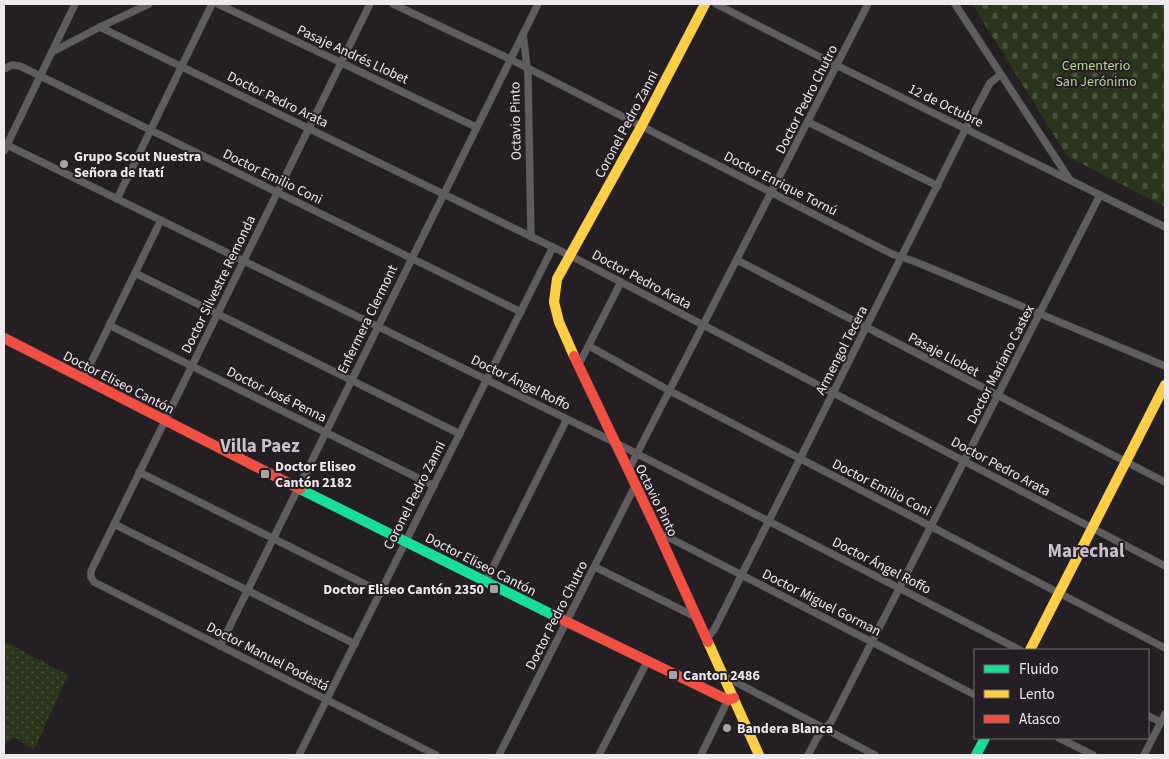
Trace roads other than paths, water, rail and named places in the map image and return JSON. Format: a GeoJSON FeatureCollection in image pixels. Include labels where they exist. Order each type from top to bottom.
{"type":"FeatureCollection","features":[{"type":"Feature","properties":{"kind":"main road","name":"Coronel Pedro Zanni"},"geometry":{"type":"LineString","coordinates":[[569,255],[642,127],[705,4]]}},
{"type":"Feature","properties":{"kind":"main road","name":"Octavio Pinto"},"geometry":{"type":"LineString","coordinates":[[569,255],[557,280],[554,302],[559,322],[724,676],[731,699],[759,755]]}},
{"type":"Feature","properties":{"kind":"main road","name":"Doctor Eliseo Cantón"},"geometry":{"type":"LineString","coordinates":[[4,338],[165,421],[567,622],[648,662],[731,699]]}},
{"type":"Feature","properties":{"kind":"main road"},"geometry":{"type":"LineString","coordinates":[[1031,649],[1165,385]]}},
{"type":"Feature","properties":{"kind":"main road"},"geometry":{"type":"LineString","coordinates":[[976,755],[984,739]]}},
{"type":"Feature","properties":{"kind":"street"},"geometry":{"type":"LineString","coordinates":[[5,148],[75,4]]}},
{"type":"Feature","properties":{"kind":"street"},"geometry":{"type":"LineString","coordinates":[[52,52],[149,4]]}},
{"type":"Feature","properties":{"kind":"street"},"geometry":{"type":"LineString","coordinates":[[117,199],[212,4]]}},
{"type":"Feature","properties":{"kind":"street","name":"Pasaje Andrés Llobet"},"geometry":{"type":"LineString","coordinates":[[218,4],[476,127]]}},
{"type":"Feature","properties":{"kind":"street","name":"Doctor Silvestre Remonda"},"geometry":{"type":"LineString","coordinates":[[91,577],[91,572],[139,472],[370,4]]}},
{"type":"Feature","properties":{"kind":"street","name":"Doctor Enrique Tornú"},"geometry":{"type":"LineString","coordinates":[[393,4],[527,67],[892,254],[1165,366]]}},
{"type":"Feature","properties":{"kind":"street","name":"Enfermera Clermont"},"geometry":{"type":"LineString","coordinates":[[220,646],[538,4]]}},
{"type":"Feature","properties":{"kind":"street","name":"12 de Octubre"},"geometry":{"type":"LineString","coordinates":[[716,4],[1165,227]]}},
{"type":"Feature","properties":{"kind":"street","name":"Doctor Pedro Chutro"},"geometry":{"type":"LineString","coordinates":[[628,471],[838,66],[868,4]]}},
{"type":"Feature","properties":{"kind":"street"},"geometry":{"type":"LineString","coordinates":[[955,4],[1070,180]]}},
{"type":"Feature","properties":{"kind":"street","name":"Doctor Pedro Arata"},"geometry":{"type":"LineString","coordinates":[[100,27],[569,255],[1165,566]]}},
{"type":"Feature","properties":{"kind":"street","name":"Octavio Pinto"},"geometry":{"type":"LineString","coordinates":[[522,34],[527,67],[531,237]]}},
{"type":"Feature","properties":{"kind":"street","name":"Doctor Emilio Coni"},"geometry":{"type":"LineString","coordinates":[[4,69],[12,65],[20,66],[521,312]]}},
{"type":"Feature","properties":{"kind":"street","name":"Armengol Tecera"},"geometry":{"type":"LineString","coordinates":[[706,639],[714,630],[742,575],[966,128],[990,84],[1000,75]]}},
{"type":"Feature","properties":{"kind":"street"},"geometry":{"type":"LineString","coordinates":[[808,122],[938,186]]}},
{"type":"Feature","properties":{"kind":"street","name":"Doctor Ángel Roffo"},"geometry":{"type":"LineString","coordinates":[[5,148],[161,220],[614,442],[1018,649]]}},
{"type":"Feature","properties":{"kind":"street","name":"Doctor Mariano Castex"},"geometry":{"type":"LineString","coordinates":[[808,755],[818,736],[831,722],[1100,195]]}},
{"type":"Feature","properties":{"kind":"street"},"geometry":{"type":"LineString","coordinates":[[83,379],[161,220]]}},
{"type":"Feature","properties":{"kind":"street","name":"Coronel Pedro Zanni"},"geometry":{"type":"LineString","coordinates":[[299,755],[553,247]]}},
{"type":"Feature","properties":{"kind":"street","name":"Pasaje Llobet"},"geometry":{"type":"LineString","coordinates":[[737,260],[1165,482]]}},
{"type":"Feature","properties":{"kind":"street"},"geometry":{"type":"LineString","coordinates":[[135,273],[460,434]]}},
{"type":"Feature","properties":{"kind":"street"},"geometry":{"type":"LineString","coordinates":[[578,366],[621,282]]}},
{"type":"Feature","properties":{"kind":"street","name":"Doctor José Penna"},"geometry":{"type":"LineString","coordinates":[[109,326],[434,486]]}},
{"type":"Feature","properties":{"kind":"street","name":"Doctor Emilio Coni"},"geometry":{"type":"LineString","coordinates":[[589,346],[670,391],[1165,648]]}},
{"type":"Feature","properties":{"kind":"street"},"geometry":{"type":"LineString","coordinates":[[486,581],[567,419]]}},
{"type":"Feature","properties":{"kind":"street"},"geometry":{"type":"LineString","coordinates":[[139,472],[381,592]]}},
{"type":"Feature","properties":{"kind":"street","name":"Doctor Pedro Chutro"},"geometry":{"type":"LineString","coordinates":[[499,755],[635,486]]}},
{"type":"Feature","properties":{"kind":"street"},"geometry":{"type":"LineString","coordinates":[[114,524],[355,644]]}},
{"type":"Feature","properties":{"kind":"street","name":"Doctor Miguel Gorman"},"geometry":{"type":"LineString","coordinates":[[658,532],[974,694]]}},
{"type":"Feature","properties":{"kind":"street"},"geometry":{"type":"LineString","coordinates":[[594,567],[696,617]]}},
{"type":"Feature","properties":{"kind":"street","name":"Doctor Manuel Podestá"},"geometry":{"type":"LineString","coordinates":[[91,577],[94,582],[436,755]]}},
{"type":"Feature","properties":{"kind":"street"},"geometry":{"type":"LineString","coordinates":[[599,755],[648,662]]}},
{"type":"Feature","properties":{"kind":"street"},"geometry":{"type":"LineString","coordinates":[[724,676],[875,755]]}},
{"type":"Feature","properties":{"kind":"street"},"geometry":{"type":"LineString","coordinates":[[701,755],[731,699]]}},
{"type":"Feature","properties":{"kind":"street"},"geometry":{"type":"LineString","coordinates":[[1144,755],[1165,714]]}},
{"type":"Feature","properties":{"kind":"street"},"geometry":{"type":"LineString","coordinates":[[1149,716],[1161,722]]}},
{"type":"Feature","properties":{"kind":"street"},"geometry":{"type":"LineString","coordinates":[[1061,739],[1093,755]]}},
{"type":"Feature","properties":{"kind":"place","name":"Grupo Scout Nuestra Señora de Itatí"},"geometry":{"type":"Point","coordinates":[64,164]}},
{"type":"Feature","properties":{"kind":"place","name":"Doctor Eliseo Cantón 2182"},"geometry":{"type":"Point","coordinates":[265,474]}},
{"type":"Feature","properties":{"kind":"place","name":"Doctor Eliseo Cantón 2350"},"geometry":{"type":"Point","coordinates":[494,589]}},
{"type":"Feature","properties":{"kind":"place","name":"Canton 2486"},"geometry":{"type":"Point","coordinates":[673,675]}},
{"type":"Feature","properties":{"kind":"place","name":"Bandera Blanca"},"geometry":{"type":"Point","coordinates":[727,728]}},
{"type":"Feature","properties":{"kind":"district","name":"Villa Paez"},"geometry":{"type":"Point","coordinates":[260,445]}},
{"type":"Feature","properties":{"kind":"district","name":"Marechal"},"geometry":{"type":"Point","coordinates":[1086,550]}},
{"type":"Feature","properties":{"kind":"park label","name":"Cementerio San Jerónimo"},"geometry":{"type":"Point","coordinates":[1096,74]}}]}
